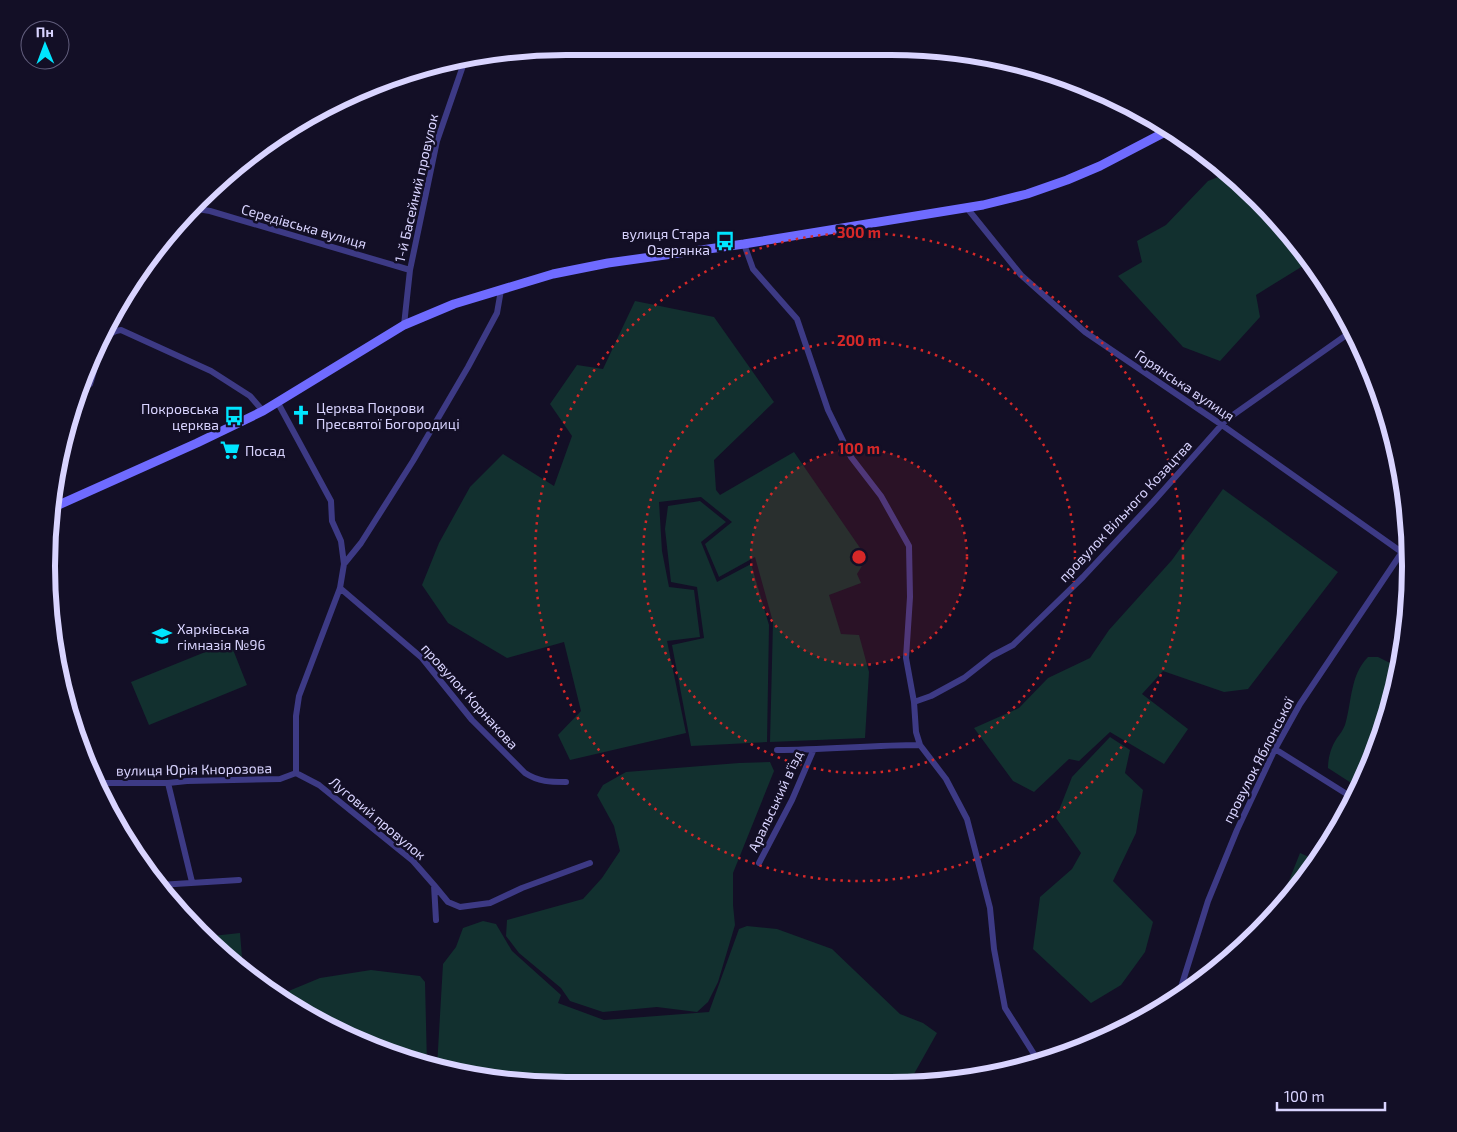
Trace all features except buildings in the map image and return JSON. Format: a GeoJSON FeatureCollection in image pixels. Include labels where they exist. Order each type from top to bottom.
{"type":"FeatureCollection","features":[{"type":"Feature","properties":{"kind":"main road"},"geometry":{"type":"LineString","coordinates":[[58,505],[263,411],[404,325],[454,304],[554,274],[608,263],[744,244],[967,208],[1027,194],[1100,166],[1163,133]]}},
{"type":"Feature","properties":{"kind":"street","name":"1-й Басейний провулок"},"geometry":{"type":"LineString","coordinates":[[404,325],[410,270],[437,142],[463,66]]}},
{"type":"Feature","properties":{"kind":"street","name":"Горянська вулиця"},"geometry":{"type":"LineString","coordinates":[[967,208],[1021,275],[1085,332],[1222,425],[1402,552]]}},
{"type":"Feature","properties":{"kind":"street","name":"Середівська вулиця"},"geometry":{"type":"LineString","coordinates":[[201,209],[410,270]]}},
{"type":"Feature","properties":{"kind":"street"},"geometry":{"type":"LineString","coordinates":[[744,244],[753,269],[797,319],[828,410],[851,457],[881,496],[909,546],[910,598],[906,658],[914,702],[916,732],[920,745],[946,779],[967,819],[990,908],[994,949],[1005,1008],[1035,1056]]}},
{"type":"Feature","properties":{"kind":"street"},"geometry":{"type":"LineString","coordinates":[[344,564],[361,543],[413,461],[468,367],[497,313],[501,290]]}},
{"type":"Feature","properties":{"kind":"street"},"geometry":{"type":"LineString","coordinates":[[112,332],[120,330],[211,371],[250,396],[263,411]]}},
{"type":"Feature","properties":{"kind":"street","name":"провулок Вільного Козацтва"},"geometry":{"type":"LineString","coordinates":[[914,702],[931,696],[964,678],[992,656],[1013,645],[1083,577],[1222,425],[1234,414],[1346,335]]}},
{"type":"Feature","properties":{"kind":"street"},"geometry":{"type":"LineString","coordinates":[[88,385],[94,369]]}},
{"type":"Feature","properties":{"kind":"street"},"geometry":{"type":"LineString","coordinates":[[278,402],[331,500],[332,520],[341,541],[344,564],[340,588],[298,696],[296,773]]}},
{"type":"Feature","properties":{"kind":"street","name":"провулок Яблонської"},"geometry":{"type":"LineString","coordinates":[[1181,986],[1212,892],[1237,830],[1276,749],[1300,704],[1402,553]]}},
{"type":"Feature","properties":{"kind":"street","name":"провулок Корнакова"},"geometry":{"type":"LineString","coordinates":[[340,588],[422,658],[472,720],[525,773],[535,779],[546,782],[566,782]]}},
{"type":"Feature","properties":{"kind":"street"},"geometry":{"type":"LineString","coordinates":[[777,750],[813,751],[892,745],[920,745]]}},
{"type":"Feature","properties":{"kind":"street"},"geometry":{"type":"LineString","coordinates":[[1276,749],[1348,795]]}},
{"type":"Feature","properties":{"kind":"street","name":"Аральський в'їзд"},"geometry":{"type":"LineString","coordinates":[[760,863],[792,800],[813,751]]}},
{"type":"Feature","properties":{"kind":"street","name":"вулиця Юрія Кнорозова"},"geometry":{"type":"LineString","coordinates":[[104,783],[280,779],[296,773]]}},
{"type":"Feature","properties":{"kind":"street","name":"Луговий провулок"},"geometry":{"type":"LineString","coordinates":[[296,773],[319,785],[413,861],[448,902],[460,907],[490,903],[522,888],[590,863]]}},
{"type":"Feature","properties":{"kind":"street"},"geometry":{"type":"LineString","coordinates":[[168,783],[192,882]]}},
{"type":"Feature","properties":{"kind":"street"},"geometry":{"type":"LineString","coordinates":[[167,884],[238,880]]}},
{"type":"Feature","properties":{"kind":"street"},"geometry":{"type":"LineString","coordinates":[[434,885],[436,920]]}},
{"type":"Feature","properties":{"kind":"green space"},"geometry":{"type":"Polygon","coordinates":[[[1221,176],[1228,182],[1275,229],[1304,265],[1256,295],[1260,317],[1220,361],[1183,347],[1118,276],[1142,262],[1137,241],[1166,225],[1208,181],[1221,176]]]}},
{"type":"Feature","properties":{"kind":"green space"},"geometry":{"type":"Polygon","coordinates":[[[635,301],[714,317],[774,402],[714,460],[716,490],[720,495],[794,452],[867,558],[857,574],[861,583],[829,595],[841,634],[859,635],[869,672],[865,738],[770,742],[773,622],[755,557],[719,577],[705,544],[732,522],[701,497],[659,502],[662,551],[669,587],[694,590],[700,637],[667,641],[686,733],[570,760],[558,735],[581,711],[564,642],[507,658],[448,623],[422,585],[439,543],[470,487],[503,454],[554,486],[572,436],[550,404],[577,365],[603,369],[635,301]]]}},
{"type":"Feature","properties":{"kind":"green space"},"geometry":{"type":"Polygon","coordinates":[[[1223,489],[1338,572],[1248,689],[1224,692],[1163,671],[1142,694],[1188,729],[1164,764],[1110,732],[1079,761],[1069,759],[1034,792],[1013,781],[974,728],[1019,708],[1048,678],[1090,658],[1109,630],[1172,560],[1223,489]]]}},
{"type":"Feature","properties":{"kind":"green space"},"geometry":{"type":"Polygon","coordinates":[[[700,501],[726,522],[701,542],[717,582],[751,564],[769,625],[767,742],[691,746],[672,645],[704,638],[697,587],[671,582],[665,529],[668,506],[700,501]]]}},
{"type":"Feature","properties":{"kind":"green space"},"geometry":{"type":"Polygon","coordinates":[[[230,642],[247,685],[149,725],[131,682],[230,642]]]}},
{"type":"Feature","properties":{"kind":"green space"},"geometry":{"type":"Polygon","coordinates":[[[1368,657],[1378,657],[1392,664],[1385,698],[1375,730],[1353,784],[1328,768],[1328,764],[1333,745],[1345,725],[1352,689],[1362,664],[1368,657]]]}},
{"type":"Feature","properties":{"kind":"green space"},"geometry":{"type":"Polygon","coordinates":[[[1110,737],[1130,750],[1125,773],[1143,790],[1136,833],[1113,881],[1153,922],[1145,952],[1121,985],[1091,1003],[1033,949],[1040,897],[1072,869],[1081,853],[1056,818],[1072,777],[1110,737]]]}},
{"type":"Feature","properties":{"kind":"green space"},"geometry":{"type":"Polygon","coordinates":[[[770,762],[774,771],[733,873],[735,925],[718,982],[708,1002],[697,1012],[657,1007],[603,1012],[570,1001],[561,988],[519,953],[506,936],[507,920],[583,899],[602,878],[620,851],[614,826],[597,795],[603,785],[626,772],[770,762]]]}},
{"type":"Feature","properties":{"kind":"green space"},"geometry":{"type":"Polygon","coordinates":[[[1300,853],[1310,858],[1296,877],[1285,890],[1300,853]]]}},
{"type":"Feature","properties":{"kind":"green space"},"geometry":{"type":"Polygon","coordinates":[[[483,921],[496,924],[512,951],[561,995],[558,1003],[604,1020],[709,1012],[739,929],[747,926],[777,929],[832,949],[900,1014],[923,1023],[937,1033],[913,1076],[533,1076],[499,1073],[437,1061],[443,964],[456,947],[463,928],[483,921]]]}},
{"type":"Feature","properties":{"kind":"green space"},"geometry":{"type":"Polygon","coordinates":[[[240,933],[242,961],[229,950],[214,936],[240,933]]]}},
{"type":"Feature","properties":{"kind":"green space"},"geometry":{"type":"Polygon","coordinates":[[[371,970],[420,976],[425,982],[427,1058],[370,1038],[310,1009],[285,993],[320,978],[371,970]]]}},
{"type":"Feature","properties":{"kind":"place","name":"вулиця Стара Озерянка"},"geometry":{"type":"Point","coordinates":[725,241]}},
{"type":"Feature","properties":{"kind":"place","name":"Церква Покрови Пресвятої Богородиці"},"geometry":{"type":"Point","coordinates":[301,415]}},
{"type":"Feature","properties":{"kind":"place","name":"Покровська церква"},"geometry":{"type":"Point","coordinates":[234,416]}},
{"type":"Feature","properties":{"kind":"place","name":"Посад"},"geometry":{"type":"Point","coordinates":[230,450]}},
{"type":"Feature","properties":{"kind":"place","name":"Харківська гімназія №96"},"geometry":{"type":"Point","coordinates":[162,636]}}]}
